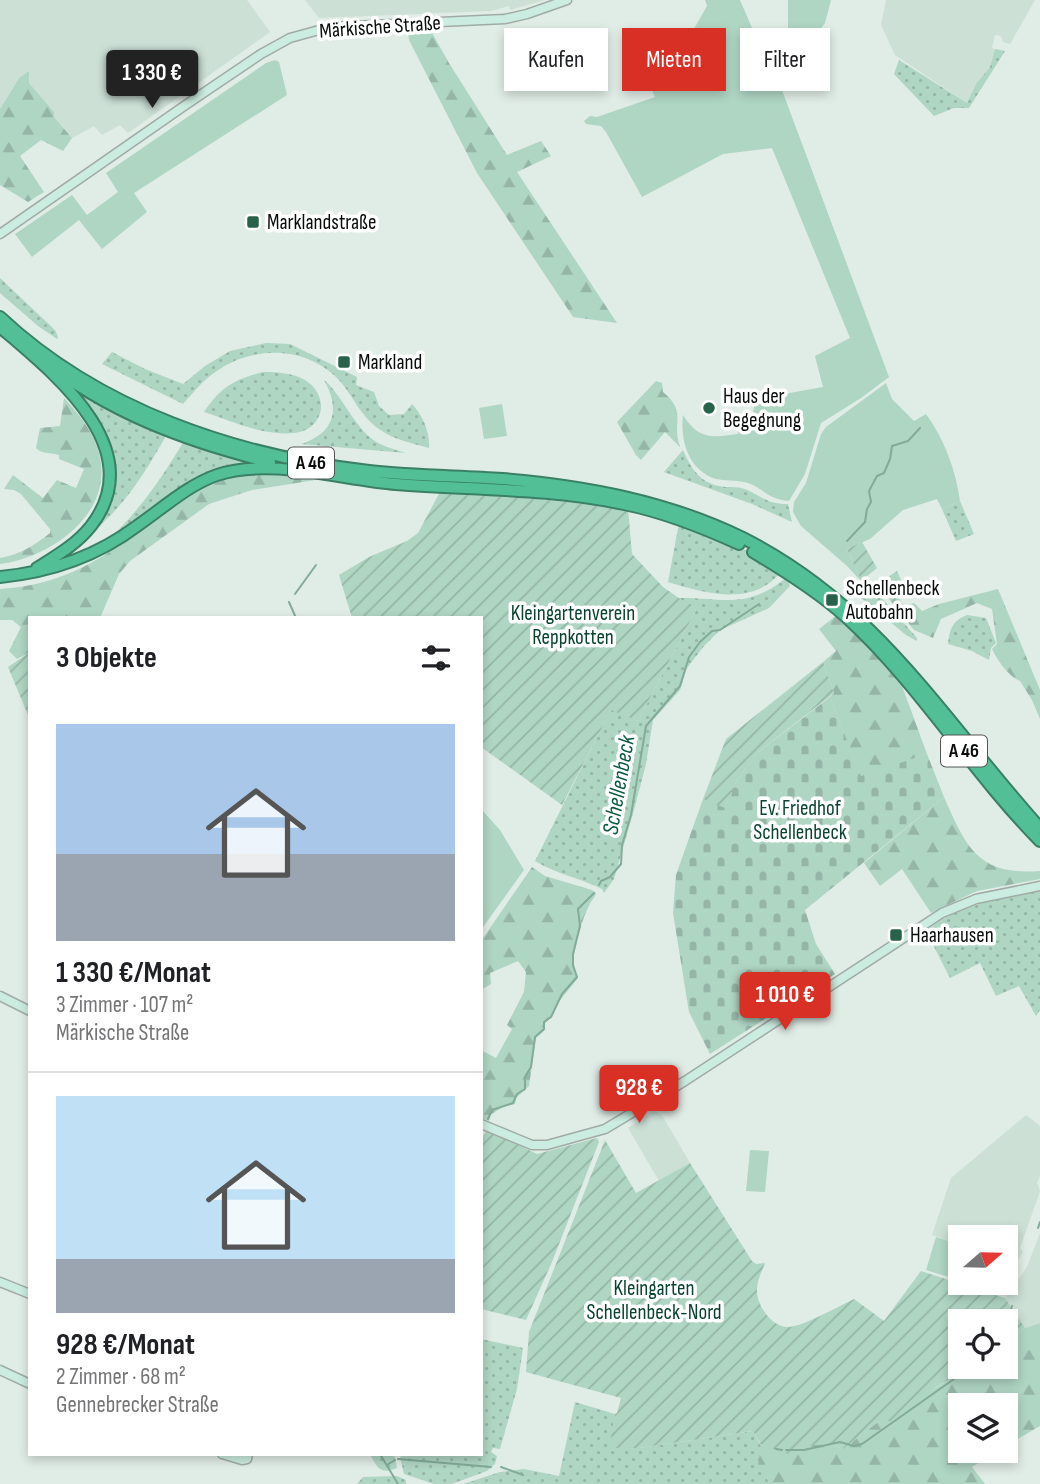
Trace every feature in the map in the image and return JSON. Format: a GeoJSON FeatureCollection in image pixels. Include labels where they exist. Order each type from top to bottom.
{"type":"FeatureCollection","features":[{"type":"Feature","properties":{"kind":"highway","name":"A 46"},"geometry":{"type":"LineString","coordinates":[[0,317],[74,372],[157,421]]}},
{"type":"Feature","properties":{"kind":"highway","name":"A 46"},"geometry":{"type":"LineString","coordinates":[[1,328],[66,378],[113,406],[241,455],[334,475],[395,484],[424,480]]}},
{"type":"Feature","properties":{"kind":"highway"},"geometry":{"type":"LineString","coordinates":[[1,328],[58,380],[84,408],[97,426],[109,459],[111,480],[101,512],[74,543],[35,570]]}},
{"type":"Feature","properties":{"kind":"highway","name":"A 46"},"geometry":{"type":"LineString","coordinates":[[199,438],[290,459],[424,480],[623,503],[707,530],[775,561],[848,614],[904,664],[1040,828]]}},
{"type":"Feature","properties":{"kind":"highway"},"geometry":{"type":"LineString","coordinates":[[0,577],[68,564],[98,552],[202,481],[224,473],[245,468],[269,468],[334,475]]}},
{"type":"Feature","properties":{"kind":"highway","name":"A 46"},"geometry":{"type":"LineString","coordinates":[[848,614],[1040,841]]}},
{"type":"Feature","properties":{"kind":"main road","name":"Märkische Straße"},"geometry":{"type":"LineString","coordinates":[[0,234],[193,99],[290,38],[330,27],[505,19],[527,15],[567,0]]}},
{"type":"Feature","properties":{"kind":"main road"},"geometry":{"type":"LineString","coordinates":[[483,1125],[540,1146],[605,1129],[685,1081],[942,913],[976,899],[1040,886]]}},
{"type":"Feature","properties":{"kind":"main road"},"geometry":{"type":"LineString","coordinates":[[0,996],[28,1010]]}},
{"type":"Feature","properties":{"kind":"main road"},"geometry":{"type":"LineString","coordinates":[[0,1283],[28,1293]]}},
{"type":"Feature","properties":{"kind":"main road"},"geometry":{"type":"LineString","coordinates":[[0,1370],[28,1383]]}},
{"type":"Feature","properties":{"kind":"main road"},"geometry":{"type":"LineString","coordinates":[[229,1456],[242,1460],[247,1457]]}},
{"type":"Feature","properties":{"kind":"shaded area"},"geometry":{"type":"Polygon","coordinates":[[[0,0],[247,0],[270,32],[128,133],[120,125],[102,135],[94,126],[72,138],[29,83],[29,71],[19,78],[0,109],[0,0]]]}},
{"type":"Feature","properties":{"kind":"shaded area"},"geometry":{"type":"Polygon","coordinates":[[[305,0],[545,0],[510,10],[509,6],[491,11],[319,18],[305,0]]]}},
{"type":"Feature","properties":{"kind":"shaded area"},"geometry":{"type":"Polygon","coordinates":[[[886,0],[1035,0],[1010,44],[1003,42],[1001,36],[995,35],[992,48],[995,49],[990,67],[976,84],[967,103],[895,55],[881,25],[886,0]]]}},
{"type":"Feature","properties":{"kind":"shaded area"},"geometry":{"type":"Polygon","coordinates":[[[654,1111],[662,1115],[690,1163],[659,1181],[628,1128],[654,1111]]]}},
{"type":"Feature","properties":{"kind":"shaded area"},"geometry":{"type":"Polygon","coordinates":[[[1026,1115],[1040,1126],[1040,1176],[1037,1183],[1040,1191],[1020,1248],[1023,1252],[1018,1261],[1018,1225],[948,1225],[948,1241],[932,1235],[951,1178],[1026,1115]]]}},
{"type":"Feature","properties":{"kind":"shaded area"},"geometry":{"type":"Polygon","coordinates":[[[1040,1233],[1040,1323],[1025,1328],[1018,1318],[1018,1309],[1012,1309],[1005,1298],[1007,1295],[1018,1295],[1018,1280],[1027,1267],[1040,1233]]]}},
{"type":"Feature","properties":{"kind":"green space"},"geometry":{"type":"Polygon","coordinates":[[[705,0],[740,0],[752,28],[740,28],[740,91],[782,91],[889,377],[821,423],[805,474],[789,501],[775,498],[741,481],[716,479],[706,475],[688,453],[682,425],[683,415],[700,433],[713,436],[738,434],[741,423],[750,425],[755,403],[762,398],[823,387],[815,356],[850,338],[772,148],[723,154],[642,197],[606,132],[601,126],[586,124],[584,121],[590,116],[597,117],[655,97],[652,91],[726,91],[726,28],[694,28],[707,6],[705,0]]]}},
{"type":"Feature","properties":{"kind":"green space"},"geometry":{"type":"Polygon","coordinates":[[[788,0],[831,0],[821,28],[788,28],[788,0]]]}},
{"type":"Feature","properties":{"kind":"green space"},"geometry":{"type":"Polygon","coordinates":[[[431,31],[507,155],[541,141],[551,156],[517,172],[617,323],[573,317],[477,173],[409,40],[408,32],[431,31]]]}},
{"type":"Feature","properties":{"kind":"green space"},"geometry":{"type":"Polygon","coordinates":[[[995,49],[1005,51],[969,108],[954,108],[934,116],[894,74],[899,60],[967,103],[976,84],[990,67],[995,49]]]}},
{"type":"Feature","properties":{"kind":"green space"},"geometry":{"type":"Polygon","coordinates":[[[275,60],[279,62],[287,95],[134,193],[147,212],[102,249],[79,220],[32,257],[15,234],[72,195],[87,215],[118,192],[106,173],[266,63],[275,60]]]}},
{"type":"Feature","properties":{"kind":"green space"},"geometry":{"type":"Polygon","coordinates":[[[29,71],[29,83],[72,138],[63,151],[41,140],[20,156],[44,192],[28,202],[0,185],[0,109],[19,78],[29,71]]]}},
{"type":"Feature","properties":{"kind":"green space"},"geometry":{"type":"Polygon","coordinates":[[[0,278],[55,330],[57,339],[0,293],[0,278]]]}},
{"type":"Feature","properties":{"kind":"green space"},"geometry":{"type":"Polygon","coordinates":[[[266,343],[290,344],[357,377],[356,385],[374,392],[379,406],[389,415],[404,414],[412,404],[425,424],[429,448],[397,439],[379,429],[367,418],[338,379],[325,368],[294,355],[278,353],[244,357],[214,373],[183,404],[102,364],[112,352],[183,384],[230,351],[266,343]]]}},
{"type":"Feature","properties":{"kind":"green space"},"geometry":{"type":"Polygon","coordinates":[[[263,372],[295,376],[313,387],[321,403],[317,420],[312,426],[293,433],[270,432],[204,412],[229,385],[263,372]]]}},
{"type":"Feature","properties":{"kind":"green space"},"geometry":{"type":"Polygon","coordinates":[[[324,380],[363,431],[383,445],[406,453],[301,444],[321,434],[331,419],[332,401],[324,380]]]}},
{"type":"Feature","properties":{"kind":"green space"},"geometry":{"type":"Polygon","coordinates":[[[656,381],[662,383],[663,392],[675,406],[680,447],[665,432],[641,460],[617,422],[656,381]]]}},
{"type":"Feature","properties":{"kind":"green space"},"geometry":{"type":"Polygon","coordinates":[[[66,383],[167,434],[149,465],[119,506],[79,543],[91,530],[114,467],[105,435],[66,383]]]}},
{"type":"Feature","properties":{"kind":"green space"},"geometry":{"type":"Polygon","coordinates":[[[886,383],[892,399],[914,421],[926,414],[932,423],[948,455],[960,501],[942,509],[937,499],[903,510],[870,539],[847,549],[861,581],[801,526],[793,512],[794,502],[806,483],[821,434],[826,427],[886,383]]]}},
{"type":"Feature","properties":{"kind":"green space"},"geometry":{"type":"Polygon","coordinates":[[[64,398],[88,428],[99,454],[101,483],[95,501],[85,518],[55,544],[18,560],[0,564],[0,558],[26,549],[50,533],[50,529],[21,494],[4,489],[13,475],[43,498],[57,480],[76,488],[84,469],[59,459],[59,455],[36,448],[40,428],[60,426],[64,398]]]}},
{"type":"Feature","properties":{"kind":"green space"},"geometry":{"type":"Polygon","coordinates":[[[502,404],[507,436],[484,439],[479,408],[502,404]]]}},
{"type":"Feature","properties":{"kind":"green space"},"geometry":{"type":"Polygon","coordinates":[[[184,441],[260,464],[227,468],[100,547],[125,523],[146,497],[184,441]]]}},
{"type":"Feature","properties":{"kind":"green space"},"geometry":{"type":"Polygon","coordinates":[[[683,450],[694,470],[704,480],[718,486],[745,489],[771,502],[788,504],[792,522],[752,504],[664,472],[683,450]]]}},
{"type":"Feature","properties":{"kind":"green space"},"geometry":{"type":"Polygon","coordinates":[[[270,471],[315,480],[252,490],[209,504],[130,561],[119,574],[101,616],[28,616],[28,653],[17,659],[9,651],[21,627],[12,620],[0,620],[0,589],[44,582],[82,567],[118,547],[201,490],[243,475],[270,471]]]}},
{"type":"Feature","properties":{"kind":"green space","name":"Kleingartenverein Reppkotten"},"geometry":{"type":"Polygon","coordinates":[[[440,492],[477,492],[628,509],[632,554],[663,587],[696,610],[638,721],[611,710],[562,805],[483,748],[483,616],[351,616],[339,575],[418,533],[440,492]]]}},
{"type":"Feature","properties":{"kind":"green space"},"geometry":{"type":"Polygon","coordinates":[[[960,501],[974,534],[956,541],[942,509],[960,501]]]}},
{"type":"Feature","properties":{"kind":"green space"},"geometry":{"type":"Polygon","coordinates":[[[679,523],[752,553],[780,573],[769,584],[742,594],[712,593],[668,582],[679,523]]]}},
{"type":"Feature","properties":{"kind":"green space"},"geometry":{"type":"Polygon","coordinates":[[[862,542],[877,568],[861,581],[847,549],[862,542]]]}},
{"type":"Feature","properties":{"kind":"green space"},"geometry":{"type":"Polygon","coordinates":[[[897,571],[903,584],[894,589],[904,606],[914,603],[922,611],[998,589],[1040,690],[1040,719],[1020,681],[1004,668],[992,649],[997,644],[992,609],[977,603],[941,619],[933,638],[914,630],[877,584],[897,571]]]}},
{"type":"Feature","properties":{"kind":"green space"},"geometry":{"type":"Polygon","coordinates":[[[787,577],[790,586],[769,608],[720,630],[704,646],[687,668],[680,690],[653,720],[646,764],[634,810],[614,879],[604,893],[602,889],[535,861],[611,709],[638,721],[696,610],[677,598],[747,598],[772,588],[787,577]]]}},
{"type":"Feature","properties":{"kind":"green space"},"geometry":{"type":"Polygon","coordinates":[[[872,587],[917,638],[917,641],[860,597],[872,587]]]}},
{"type":"Feature","properties":{"kind":"green space"},"geometry":{"type":"Polygon","coordinates":[[[837,615],[898,675],[927,754],[861,777],[830,697],[834,693],[823,662],[836,651],[819,629],[837,615]]]}},
{"type":"Feature","properties":{"kind":"green space"},"geometry":{"type":"Polygon","coordinates":[[[967,615],[986,618],[996,643],[991,648],[989,660],[972,651],[948,644],[953,626],[967,615]]]}},
{"type":"Feature","properties":{"kind":"green space"},"geometry":{"type":"Polygon","coordinates":[[[28,653],[28,715],[8,667],[28,653]]]}},
{"type":"Feature","properties":{"kind":"green space"},"geometry":{"type":"Polygon","coordinates":[[[823,662],[834,693],[757,753],[737,780],[725,808],[703,799],[726,739],[823,662]]]}},
{"type":"Feature","properties":{"kind":"green space","name":"Ev. Friedhof Schellenbeck"},"geometry":{"type":"Polygon","coordinates":[[[830,697],[861,776],[927,754],[944,797],[805,910],[816,944],[835,974],[710,1054],[689,1012],[673,913],[676,875],[703,799],[725,807],[737,780],[757,753],[830,697]]]}},
{"type":"Feature","properties":{"kind":"green space"},"geometry":{"type":"Polygon","coordinates":[[[944,797],[960,830],[977,855],[1002,869],[1040,871],[1040,879],[977,891],[931,913],[902,869],[880,886],[864,863],[944,797]]]}},
{"type":"Feature","properties":{"kind":"green space"},"geometry":{"type":"Polygon","coordinates":[[[483,811],[500,830],[524,870],[483,927],[483,811]]]}},
{"type":"Feature","properties":{"kind":"green space"},"geometry":{"type":"Polygon","coordinates":[[[532,867],[545,876],[596,893],[584,917],[574,955],[578,978],[557,1004],[553,1015],[545,1023],[545,1030],[536,1038],[529,1086],[516,1098],[515,1104],[490,1115],[489,1121],[483,1119],[483,1051],[496,1058],[512,1029],[507,1025],[524,992],[526,972],[518,961],[490,973],[491,984],[483,989],[483,938],[532,867]]]}},
{"type":"Feature","properties":{"kind":"green space"},"geometry":{"type":"Polygon","coordinates":[[[1040,890],[1040,1010],[1036,1016],[1019,986],[996,996],[980,963],[950,978],[926,931],[965,909],[1040,890]]]}},
{"type":"Feature","properties":{"kind":"green space"},"geometry":{"type":"Polygon","coordinates":[[[487,1130],[537,1154],[597,1138],[599,1142],[526,1320],[483,1309],[483,1136],[487,1130]]]}},
{"type":"Feature","properties":{"kind":"green space","name":"Kleingarten Schellenbeck-Nord"},"geometry":{"type":"Polygon","coordinates":[[[605,1140],[636,1193],[690,1163],[752,1261],[756,1264],[765,1263],[757,1295],[766,1314],[777,1324],[795,1326],[854,1299],[884,1321],[921,1271],[948,1280],[948,1295],[996,1295],[1005,1298],[1012,1309],[948,1309],[950,1379],[891,1421],[879,1421],[843,1449],[829,1444],[813,1445],[788,1454],[761,1445],[753,1431],[639,1448],[609,1448],[615,1414],[621,1398],[526,1372],[529,1332],[605,1140]]]}},
{"type":"Feature","properties":{"kind":"green space"},"geometry":{"type":"Polygon","coordinates":[[[750,1150],[769,1151],[765,1192],[746,1191],[750,1150]]]}},
{"type":"Feature","properties":{"kind":"green space"},"geometry":{"type":"Polygon","coordinates":[[[936,1237],[948,1241],[948,1277],[926,1270],[936,1237]]]}},
{"type":"Feature","properties":{"kind":"green space","name":"Kleingarten Schellenbeck-Nord"},"geometry":{"type":"Polygon","coordinates":[[[1018,1318],[1025,1328],[1018,1333],[1018,1318]]]}},
{"type":"Feature","properties":{"kind":"green space"},"geometry":{"type":"Polygon","coordinates":[[[1040,1323],[1040,1426],[1018,1439],[1018,1393],[948,1393],[948,1463],[978,1463],[972,1467],[985,1484],[770,1484],[758,1465],[761,1445],[788,1454],[813,1445],[829,1444],[843,1449],[879,1421],[951,1379],[1018,1379],[1018,1333],[1040,1323]]]}},
{"type":"Feature","properties":{"kind":"green space"},"geometry":{"type":"Polygon","coordinates":[[[483,1339],[523,1348],[517,1389],[500,1449],[493,1448],[491,1452],[497,1456],[495,1464],[487,1471],[452,1484],[434,1484],[404,1474],[400,1457],[483,1456],[483,1339]]]}},
{"type":"Feature","properties":{"kind":"green space"},"geometry":{"type":"Polygon","coordinates":[[[575,1402],[615,1414],[610,1448],[639,1448],[753,1431],[761,1446],[825,1444],[848,1484],[463,1484],[500,1472],[524,1469],[559,1476],[575,1402]]]}},
{"type":"Feature","properties":{"kind":"green space"},"geometry":{"type":"Polygon","coordinates":[[[371,1456],[394,1456],[397,1468],[387,1471],[380,1469],[371,1456]]]}},
{"type":"Feature","properties":{"kind":"green space"},"geometry":{"type":"Polygon","coordinates":[[[397,1476],[406,1480],[406,1484],[357,1484],[363,1477],[397,1476]]]}},
{"type":"Feature","properties":{"kind":"waterway","name":"Schellenbeck"},"geometry":{"type":"LineString","coordinates":[[847,541],[865,522],[871,502],[869,491],[877,476],[884,473],[892,446],[908,441],[920,428]]}},
{"type":"Feature","properties":{"kind":"waterway"},"geometry":{"type":"LineString","coordinates":[[295,594],[316,565]]}},
{"type":"Feature","properties":{"kind":"waterway"},"geometry":{"type":"LineString","coordinates":[[289,602],[295,616]]}},
{"type":"Feature","properties":{"kind":"waterway","name":"Schellenbeck"},"geometry":{"type":"LineString","coordinates":[[599,885],[621,864],[622,845],[631,815],[646,726],[680,686],[689,657],[700,642],[712,631],[720,630],[759,604]]}},
{"type":"Feature","properties":{"kind":"waterway","name":"Schellenbeck"},"geometry":{"type":"LineString","coordinates":[[488,1119],[492,1110],[513,1103],[517,1094],[525,1089],[525,1077],[531,1067],[535,1037],[544,1029],[544,1022],[551,1017],[562,994],[577,977],[573,954],[580,926],[578,909],[594,893]]}},
{"type":"Feature","properties":{"kind":"waterway"},"geometry":{"type":"LineString","coordinates":[[1038,1228],[1040,1222]]}},
{"type":"Feature","properties":{"kind":"waterway"},"geometry":{"type":"LineString","coordinates":[[786,1450],[804,1450],[840,1442],[854,1446],[862,1444],[954,1379]]}},
{"type":"Feature","properties":{"kind":"waterway"},"geometry":{"type":"LineString","coordinates":[[776,1449],[782,1450]]}},
{"type":"Feature","properties":{"kind":"waterway","name":"Schellenbeck"},"geometry":{"type":"LineString","coordinates":[[381,1456],[398,1484]]}},
{"type":"Feature","properties":{"kind":"waterway"},"geometry":{"type":"LineString","coordinates":[[398,1459],[491,1467]]}},
{"type":"Feature","properties":{"kind":"waterway"},"geometry":{"type":"LineString","coordinates":[[387,1465],[395,1460]]}},
{"type":"Feature","properties":{"kind":"waterway"},"geometry":{"type":"LineString","coordinates":[[501,1467],[523,1475]]}},
{"type":"Feature","properties":{"kind":"place","name":"Marklandstraße"},"geometry":{"type":"Point","coordinates":[253,222]}},
{"type":"Feature","properties":{"kind":"place","name":"Markland"},"geometry":{"type":"Point","coordinates":[344,362]}},
{"type":"Feature","properties":{"kind":"place","name":"Haus der Begegnung"},"geometry":{"type":"Point","coordinates":[709,408]}},
{"type":"Feature","properties":{"kind":"place","name":"Schellenbeck Autobahn"},"geometry":{"type":"Point","coordinates":[832,600]}},
{"type":"Feature","properties":{"kind":"place","name":"Haarhausen"},"geometry":{"type":"Point","coordinates":[896,935]}}]}
